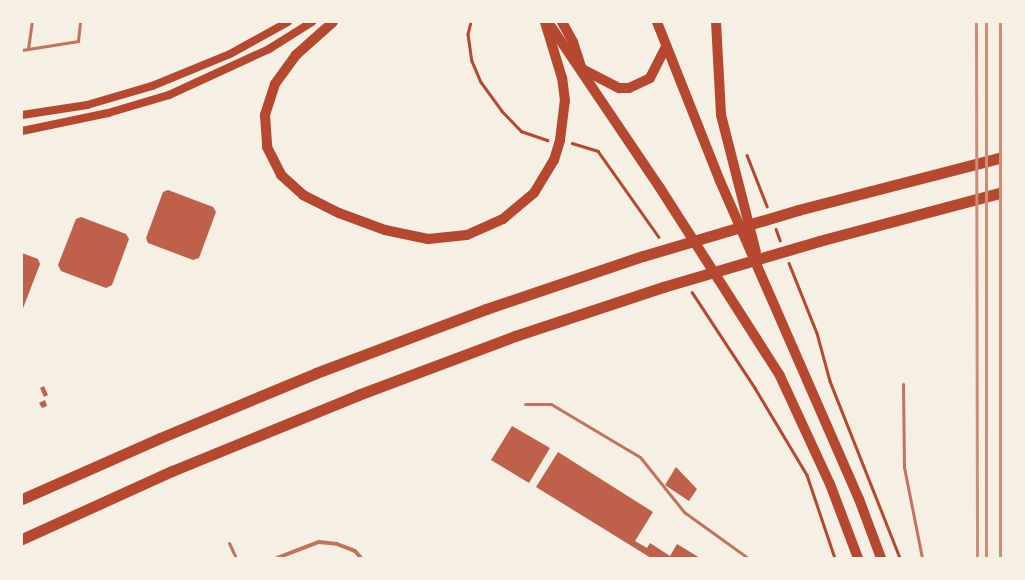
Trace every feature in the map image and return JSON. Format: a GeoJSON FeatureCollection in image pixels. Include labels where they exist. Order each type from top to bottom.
{"type":"FeatureCollection","features":[{"type":"Feature","properties":{"kind":"highway"},"geometry":{"type":"LineString","coordinates":[[22,499],[160,438],[316,373],[486,309],[643,256],[798,210],[1003,157]]}},
{"type":"Feature","properties":{"kind":"highway"},"geometry":{"type":"LineString","coordinates":[[22,539],[172,471],[358,394],[515,336],[663,287],[827,239],[1003,192]]}},
{"type":"Feature","properties":{"kind":"main road"},"geometry":{"type":"LineString","coordinates":[[22,114],[87,104],[128,94],[205,66],[288,22]]}},
{"type":"Feature","properties":{"kind":"main road"},"geometry":{"type":"LineString","coordinates":[[22,130],[142,105],[236,66],[269,50],[312,22]]}},
{"type":"Feature","properties":{"kind":"main road"},"geometry":{"type":"LineString","coordinates":[[333,22],[296,55],[275,84],[264,115],[267,147],[281,176],[303,195],[339,213],[385,230],[428,238],[467,235],[503,219],[534,193],[554,160],[560,140],[565,101],[562,78],[544,22]]}},
{"type":"Feature","properties":{"kind":"main road"},"geometry":{"type":"LineString","coordinates":[[548,22],[564,49],[582,70],[780,376],[830,484],[858,558]]}},
{"type":"Feature","properties":{"kind":"main road"},"geometry":{"type":"LineString","coordinates":[[562,22],[573,42],[582,70],[619,88],[629,88],[650,78],[666,46]]}},
{"type":"Feature","properties":{"kind":"main road"},"geometry":{"type":"LineString","coordinates":[[657,22],[766,288],[859,499],[881,558]]}},
{"type":"Feature","properties":{"kind":"main road"},"geometry":{"type":"LineString","coordinates":[[716,22],[721,115],[766,288]]}},
{"type":"Feature","properties":{"kind":"street"},"geometry":{"type":"LineString","coordinates":[[278,558],[319,542],[337,544],[355,551],[361,558]]}},
{"type":"Feature","properties":{"kind":"lane"},"geometry":{"type":"LineString","coordinates":[[28,49],[32,22]]}},
{"type":"Feature","properties":{"kind":"lane"},"geometry":{"type":"LineString","coordinates":[[22,50],[78,41],[80,22]]}},
{"type":"Feature","properties":{"kind":"lane"},"geometry":{"type":"LineString","coordinates":[[903,384],[904,467],[922,558]]}},
{"type":"Feature","properties":{"kind":"lane"},"geometry":{"type":"LineString","coordinates":[[525,404],[551,404],[640,457],[684,512],[748,558]]}},
{"type":"Feature","properties":{"kind":"lane"},"geometry":{"type":"LineString","coordinates":[[229,543],[236,558]]}},
{"type":"Feature","properties":{"kind":"path"},"geometry":{"type":"LineString","coordinates":[[471,22],[468,34],[472,61],[481,82],[502,111],[521,131],[541,140],[560,140],[598,151],[663,243]]}},
{"type":"Feature","properties":{"kind":"path"},"geometry":{"type":"LineString","coordinates":[[745,152],[769,209]]}},
{"type":"Feature","properties":{"kind":"path"},"geometry":{"type":"LineString","coordinates":[[774,224],[783,246]]}},
{"type":"Feature","properties":{"kind":"path"},"geometry":{"type":"LineString","coordinates":[[788,260],[817,333],[830,381],[900,558]]}},
{"type":"Feature","properties":{"kind":"path"},"geometry":{"type":"LineString","coordinates":[[690,288],[755,388],[807,475],[835,558]]}},
{"type":"Feature","properties":{"kind":"building"},"geometry":{"type":"Polygon","coordinates":[[[168,190],[213,207],[216,212],[199,258],[193,260],[148,243],[146,238],[163,192],[168,190]]]}},
{"type":"Feature","properties":{"kind":"building"},"geometry":{"type":"Polygon","coordinates":[[[81,217],[126,234],[129,239],[112,285],[106,288],[61,271],[58,265],[76,219],[81,217]]]}},
{"type":"Feature","properties":{"kind":"building"},"geometry":{"type":"Polygon","coordinates":[[[22,253],[38,259],[40,264],[22,311],[22,253]]]}},
{"type":"Feature","properties":{"kind":"building"},"geometry":{"type":"Polygon","coordinates":[[[44,386],[48,395],[44,397],[40,388],[44,386]]]}},
{"type":"Feature","properties":{"kind":"building"},"geometry":{"type":"Polygon","coordinates":[[[45,400],[47,406],[42,408],[39,403],[45,400]]]}},
{"type":"Feature","properties":{"kind":"building"},"geometry":{"type":"Polygon","coordinates":[[[512,426],[550,448],[529,483],[491,460],[512,426]]]}},
{"type":"Feature","properties":{"kind":"building"},"geometry":{"type":"Polygon","coordinates":[[[558,452],[653,512],[635,541],[647,548],[650,543],[670,556],[677,544],[700,558],[651,558],[536,487],[558,452]]]}},
{"type":"Feature","properties":{"kind":"building"},"geometry":{"type":"Polygon","coordinates":[[[676,467],[697,489],[689,501],[665,485],[676,467]]]}},
{"type":"Feature","properties":{"kind":"railway"},"geometry":{"type":"LineString","coordinates":[[976,22],[977,558]]}},
{"type":"Feature","properties":{"kind":"railway"},"geometry":{"type":"LineString","coordinates":[[986,22],[986,558]]}},
{"type":"Feature","properties":{"kind":"railway"},"geometry":{"type":"LineString","coordinates":[[1000,22],[1000,558]]}}]}
